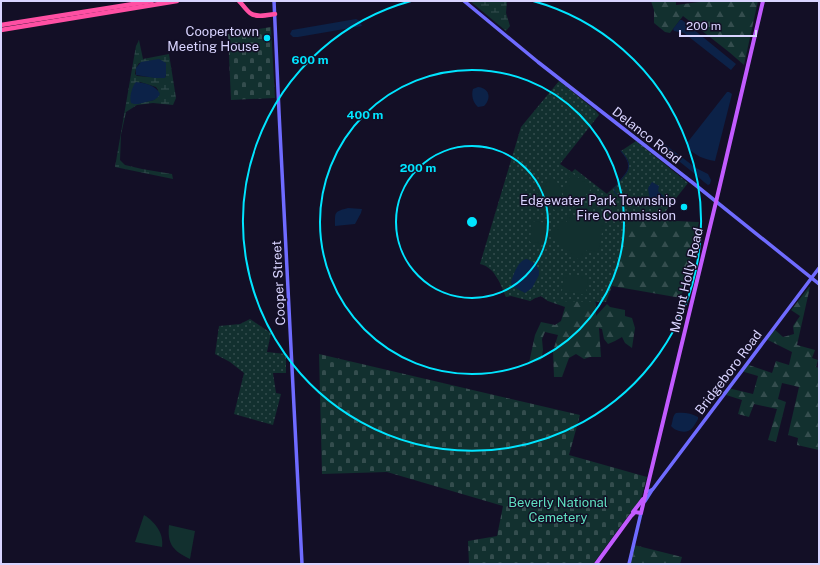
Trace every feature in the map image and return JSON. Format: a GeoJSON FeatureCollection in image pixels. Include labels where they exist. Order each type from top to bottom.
{"type":"FeatureCollection","features":[{"type":"Feature","properties":{"kind":"highway"},"geometry":{"type":"LineString","coordinates":[[1,25],[152,1]]}},
{"type":"Feature","properties":{"kind":"highway"},"geometry":{"type":"LineString","coordinates":[[1,30],[177,1]]}},
{"type":"Feature","properties":{"kind":"highway"},"geometry":{"type":"LineString","coordinates":[[239,1],[248,13],[252,15],[258,16],[275,14]]}},
{"type":"Feature","properties":{"kind":"main road","name":"Mount Holly Road"},"geometry":{"type":"LineString","coordinates":[[641,513],[763,1]]}},
{"type":"Feature","properties":{"kind":"main road"},"geometry":{"type":"LineString","coordinates":[[596,564],[645,497]]}},
{"type":"Feature","properties":{"kind":"main road"},"geometry":{"type":"LineString","coordinates":[[631,516],[635,512],[641,513]]}},
{"type":"Feature","properties":{"kind":"street","name":"Cooper Street"},"geometry":{"type":"LineString","coordinates":[[274,1],[302,564]]}},
{"type":"Feature","properties":{"kind":"street","name":"Delanco Road"},"geometry":{"type":"LineString","coordinates":[[464,1],[538,62],[819,284]]}},
{"type":"Feature","properties":{"kind":"street","name":"Bridgeboro Road"},"geometry":{"type":"LineString","coordinates":[[643,504],[819,268]]}},
{"type":"Feature","properties":{"kind":"street"},"geometry":{"type":"LineString","coordinates":[[646,491],[653,489]]}},
{"type":"Feature","properties":{"kind":"street","name":"Mount Holly Road"},"geometry":{"type":"LineString","coordinates":[[629,564],[641,513]]}},
{"type":"Feature","properties":{"kind":"green space"},"geometry":{"type":"Polygon","coordinates":[[[470,1],[507,1],[506,13],[510,26],[506,31],[470,1]]]}},
{"type":"Feature","properties":{"kind":"green space"},"geometry":{"type":"Polygon","coordinates":[[[651,1],[676,1],[676,5],[707,1],[758,1],[744,65],[683,16],[670,33],[665,32],[654,23],[654,10],[651,1]]]}},
{"type":"Feature","properties":{"kind":"green space"},"geometry":{"type":"Polygon","coordinates":[[[271,27],[275,98],[231,100],[228,34],[271,27]]]}},
{"type":"Feature","properties":{"kind":"green space"},"geometry":{"type":"Polygon","coordinates":[[[139,40],[143,59],[169,54],[176,98],[173,105],[153,103],[137,105],[126,112],[121,135],[120,160],[125,165],[172,174],[173,179],[115,167],[136,46],[139,40]],[[139,63],[135,74],[137,76],[164,78],[166,76],[166,64],[139,63]],[[140,82],[134,104],[154,100],[158,90],[156,87],[140,82]]]}},
{"type":"Feature","properties":{"kind":"green space"},"geometry":{"type":"Polygon","coordinates":[[[559,81],[595,110],[599,115],[560,164],[572,172],[575,169],[607,194],[621,181],[629,169],[628,161],[621,151],[636,141],[688,183],[662,216],[661,221],[630,219],[626,224],[612,286],[606,302],[548,301],[541,296],[530,301],[511,296],[506,297],[500,282],[494,273],[490,269],[480,264],[521,127],[559,81]]]}},
{"type":"Feature","properties":{"kind":"green space"},"geometry":{"type":"Polygon","coordinates":[[[572,173],[591,187],[591,189],[575,207],[567,199],[565,191],[565,187],[572,173]]]}},
{"type":"Feature","properties":{"kind":"green space"},"geometry":{"type":"Polygon","coordinates":[[[552,177],[559,185],[562,193],[561,203],[556,211],[537,196],[537,194],[552,177]]]}},
{"type":"Feature","properties":{"kind":"green space"},"geometry":{"type":"Polygon","coordinates":[[[568,215],[603,220],[604,222],[598,252],[587,250],[579,260],[550,235],[564,219],[567,222],[568,215]]]}},
{"type":"Feature","properties":{"kind":"green space"},"geometry":{"type":"Polygon","coordinates":[[[630,219],[699,222],[681,298],[612,286],[626,224],[630,219]]]}},
{"type":"Feature","properties":{"kind":"green space"},"geometry":{"type":"Polygon","coordinates":[[[532,221],[547,223],[545,244],[530,242],[532,221]]]}},
{"type":"Feature","properties":{"kind":"green space"},"geometry":{"type":"Polygon","coordinates":[[[494,273],[594,299],[596,304],[596,316],[607,304],[610,307],[625,310],[625,316],[632,318],[635,328],[632,348],[625,343],[622,337],[608,344],[604,339],[602,329],[599,328],[601,357],[590,357],[584,359],[576,354],[569,358],[562,377],[554,377],[553,351],[558,335],[545,332],[542,339],[543,350],[541,360],[529,363],[535,335],[541,322],[555,325],[561,321],[565,307],[548,301],[541,296],[530,301],[513,289],[506,297],[501,284],[494,273]]]}},
{"type":"Feature","properties":{"kind":"green space"},"geometry":{"type":"Polygon","coordinates":[[[564,274],[588,277],[586,295],[562,291],[564,274]]]}},
{"type":"Feature","properties":{"kind":"green space"},"geometry":{"type":"Polygon","coordinates":[[[809,287],[797,345],[815,350],[812,358],[818,360],[816,367],[819,368],[819,450],[797,445],[798,438],[788,435],[799,387],[782,383],[778,399],[786,402],[776,442],[768,440],[777,409],[754,404],[749,417],[738,414],[742,400],[723,394],[728,388],[753,394],[758,376],[741,371],[746,364],[772,373],[776,361],[789,365],[792,352],[766,339],[773,328],[783,337],[794,334],[793,326],[800,316],[791,310],[809,287]]]}},
{"type":"Feature","properties":{"kind":"green space"},"geometry":{"type":"Polygon","coordinates":[[[250,319],[271,333],[267,352],[286,354],[286,373],[273,373],[276,393],[281,394],[273,425],[234,414],[244,373],[230,362],[215,354],[219,326],[240,324],[250,319]]]}},
{"type":"Feature","properties":{"kind":"green space","name":"Beverly National Cemetery"},"geometry":{"type":"Polygon","coordinates":[[[319,354],[580,415],[569,455],[647,477],[641,498],[593,564],[469,564],[468,541],[497,536],[503,506],[387,472],[322,474],[319,354]]]}},
{"type":"Feature","properties":{"kind":"green space"},"geometry":{"type":"Polygon","coordinates":[[[144,515],[158,528],[162,537],[162,547],[135,542],[144,515]]]}},
{"type":"Feature","properties":{"kind":"green space"},"geometry":{"type":"Polygon","coordinates":[[[169,525],[195,531],[190,559],[179,553],[172,546],[169,537],[169,525]]]}},
{"type":"Feature","properties":{"kind":"green space"},"geometry":{"type":"Polygon","coordinates":[[[634,545],[682,557],[680,564],[629,564],[634,545]]]}},
{"type":"Feature","properties":{"kind":"water"},"geometry":{"type":"Polygon","coordinates":[[[356,19],[360,21],[362,26],[298,37],[293,37],[290,34],[292,30],[356,19]]]}},
{"type":"Feature","properties":{"kind":"water"},"geometry":{"type":"Polygon","coordinates":[[[680,20],[682,20],[736,64],[731,70],[684,33],[674,31],[673,29],[680,20]]]}},
{"type":"Feature","properties":{"kind":"water"},"geometry":{"type":"Polygon","coordinates":[[[159,59],[166,63],[165,78],[136,75],[136,68],[141,62],[159,59]]]}},
{"type":"Feature","properties":{"kind":"water"},"geometry":{"type":"Polygon","coordinates":[[[136,82],[156,88],[160,94],[154,100],[138,104],[131,103],[131,92],[136,82]]]}},
{"type":"Feature","properties":{"kind":"water"},"geometry":{"type":"Polygon","coordinates":[[[478,87],[485,89],[489,97],[484,106],[478,107],[472,94],[473,89],[478,87]]]}},
{"type":"Feature","properties":{"kind":"water"},"geometry":{"type":"Polygon","coordinates":[[[727,92],[732,94],[715,161],[703,158],[690,150],[687,147],[687,143],[727,92]]]}},
{"type":"Feature","properties":{"kind":"water"},"geometry":{"type":"Polygon","coordinates":[[[661,143],[696,168],[708,174],[711,180],[710,184],[708,185],[660,147],[659,144],[661,143]]]}},
{"type":"Feature","properties":{"kind":"water"},"geometry":{"type":"Polygon","coordinates":[[[652,182],[659,186],[658,191],[668,200],[661,205],[652,202],[650,197],[648,188],[652,182]]]}},
{"type":"Feature","properties":{"kind":"water"},"geometry":{"type":"Polygon","coordinates":[[[348,208],[362,209],[355,224],[335,226],[336,213],[340,210],[348,208]]]}},
{"type":"Feature","properties":{"kind":"water"},"geometry":{"type":"Polygon","coordinates":[[[527,259],[536,264],[539,275],[532,288],[525,293],[512,286],[511,282],[515,271],[521,262],[527,259]]]}},
{"type":"Feature","properties":{"kind":"water"},"geometry":{"type":"Polygon","coordinates":[[[676,413],[690,414],[698,417],[698,419],[689,431],[683,432],[675,430],[671,426],[676,413]]]}},
{"type":"Feature","properties":{"kind":"waterway"},"geometry":{"type":"LineString","coordinates":[[621,151],[626,158],[629,167],[614,190],[615,193],[632,198],[650,197]]}},
{"type":"Feature","properties":{"kind":"place","name":"Coopertown Meeting House"},"geometry":{"type":"Point","coordinates":[267,38]}},
{"type":"Feature","properties":{"kind":"place","name":"Edgewater Park Township Fire Commission"},"geometry":{"type":"Point","coordinates":[684,207]}}]}
